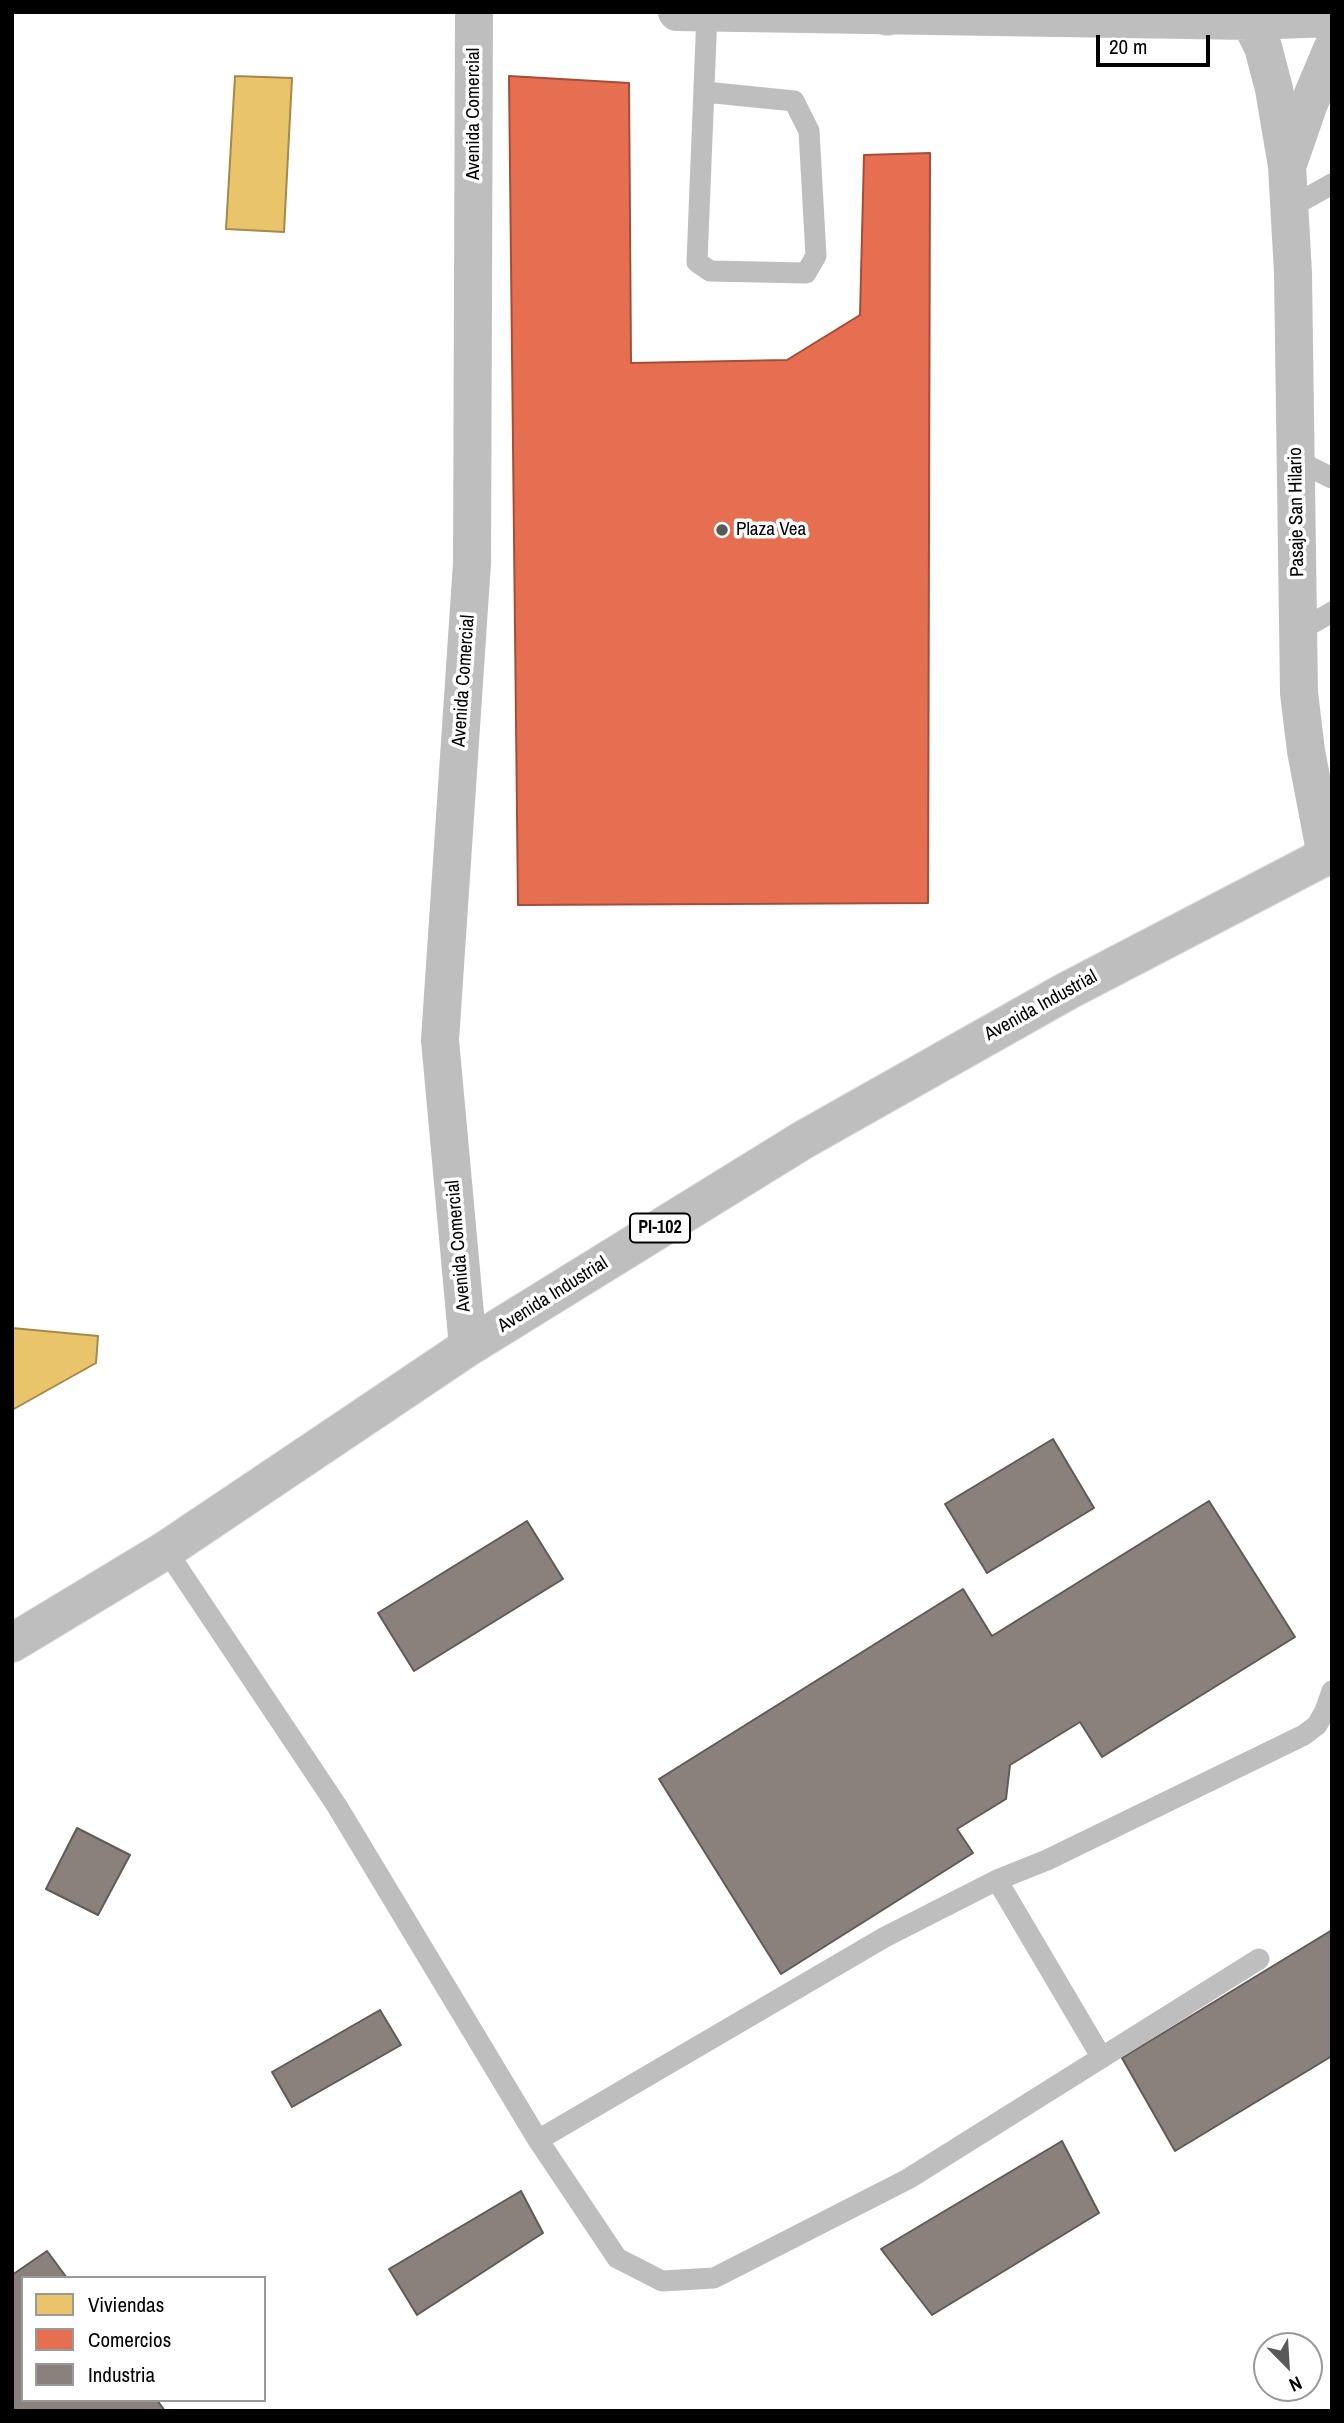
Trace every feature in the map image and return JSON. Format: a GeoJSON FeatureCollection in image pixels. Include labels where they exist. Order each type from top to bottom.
{"type":"FeatureCollection","features":[{"type":"Feature","properties":{"kind":"street","name":"Avenida Comercial"},"geometry":{"type":"LineString","coordinates":[[468,1348],[440,1040],[472,563],[474,12]]}},
{"type":"Feature","properties":{"kind":"street"},"geometry":{"type":"LineString","coordinates":[[677,12],[1250,21],[1332,18]]}},
{"type":"Feature","properties":{"kind":"street","name":"Pasaje San Hilario"},"geometry":{"type":"LineString","coordinates":[[1250,21],[1266,57],[1287,166],[1296,460],[1299,693],[1304,740],[1329,855]]}},
{"type":"Feature","properties":{"kind":"street","name":"Pasaje San Hilario"},"geometry":{"type":"LineString","coordinates":[[1287,166],[1332,48]]}},
{"type":"Feature","properties":{"kind":"street","name":"Avenida Industrial"},"geometry":{"type":"LineString","coordinates":[[12,1643],[166,1550],[468,1348],[815,1133],[1067,991],[1329,855]]}},
{"type":"Feature","properties":{"kind":"lane"},"geometry":{"type":"LineString","coordinates":[[705,92],[794,100],[809,131],[816,256],[807,273],[710,271],[697,262],[707,13]]}},
{"type":"Feature","properties":{"kind":"lane"},"geometry":{"type":"LineString","coordinates":[[1289,208],[1332,184]]}},
{"type":"Feature","properties":{"kind":"lane"},"geometry":{"type":"LineString","coordinates":[[1296,460],[1332,478]]}},
{"type":"Feature","properties":{"kind":"lane"},"geometry":{"type":"LineString","coordinates":[[1299,631],[1332,612]]}},
{"type":"Feature","properties":{"kind":"lane"},"geometry":{"type":"LineString","coordinates":[[166,1550],[337,1806],[538,2140],[618,2258],[662,2281],[714,2278],[908,2179],[1259,1959]]}},
{"type":"Feature","properties":{"kind":"lane"},"geometry":{"type":"LineString","coordinates":[[538,2140],[885,1937],[997,1880],[1047,1860],[1304,1735],[1317,1724],[1325,1712],[1332,1691]]}},
{"type":"Feature","properties":{"kind":"lane"},"geometry":{"type":"LineString","coordinates":[[997,1880],[1102,2058]]}},
{"type":"Feature","properties":{"kind":"building: Viviendas"},"geometry":{"type":"Polygon","coordinates":[[[235,76],[292,78],[284,232],[226,229],[235,76]]]}},
{"type":"Feature","properties":{"kind":"building: Viviendas"},"geometry":{"type":"Polygon","coordinates":[[[12,1328],[98,1336],[96,1363],[12,1410],[12,1328]]]}},
{"type":"Feature","properties":{"kind":"building: Comercios"},"geometry":{"type":"Polygon","coordinates":[[[509,76],[629,83],[631,363],[787,360],[860,315],[864,155],[930,153],[928,903],[518,905],[509,76]]]}},
{"type":"Feature","properties":{"kind":"building: Industria"},"geometry":{"type":"Polygon","coordinates":[[[1053,1439],[1094,1508],[987,1573],[945,1504],[1053,1439]]]}},
{"type":"Feature","properties":{"kind":"building: Industria"},"geometry":{"type":"Polygon","coordinates":[[[1209,1501],[1295,1637],[1102,1757],[1080,1722],[1010,1765],[1006,1799],[957,1829],[973,1853],[781,1974],[659,1779],[963,1589],[992,1636],[1209,1501]]]}},
{"type":"Feature","properties":{"kind":"building: Industria"},"geometry":{"type":"Polygon","coordinates":[[[527,1521],[563,1579],[414,1671],[378,1613],[527,1521]]]}},
{"type":"Feature","properties":{"kind":"building: Industria"},"geometry":{"type":"Polygon","coordinates":[[[77,1828],[130,1855],[98,1915],[46,1889],[77,1828]]]}},
{"type":"Feature","properties":{"kind":"building: Industria"},"geometry":{"type":"Polygon","coordinates":[[[1332,1930],[1332,2056],[1175,2151],[1122,2058],[1332,1930]]]}},
{"type":"Feature","properties":{"kind":"building: Industria"},"geometry":{"type":"Polygon","coordinates":[[[380,2010],[401,2045],[292,2107],[272,2072],[380,2010]]]}},
{"type":"Feature","properties":{"kind":"building: Industria"},"geometry":{"type":"Polygon","coordinates":[[[1062,2141],[1099,2213],[932,2315],[881,2249],[1062,2141]]]}},
{"type":"Feature","properties":{"kind":"building: Industria"},"geometry":{"type":"Polygon","coordinates":[[[521,2191],[543,2233],[417,2315],[389,2269],[521,2191]]]}},
{"type":"Feature","properties":{"kind":"building: Industria"},"geometry":{"type":"Polygon","coordinates":[[[47,2251],[66,2276],[21,2276],[21,2402],[158,2402],[165,2411],[12,2411],[12,2275],[47,2251]]]}},
{"type":"Feature","properties":{"kind":"place","name":"Plaza Vea"},"geometry":{"type":"Point","coordinates":[722,530]}}]}
